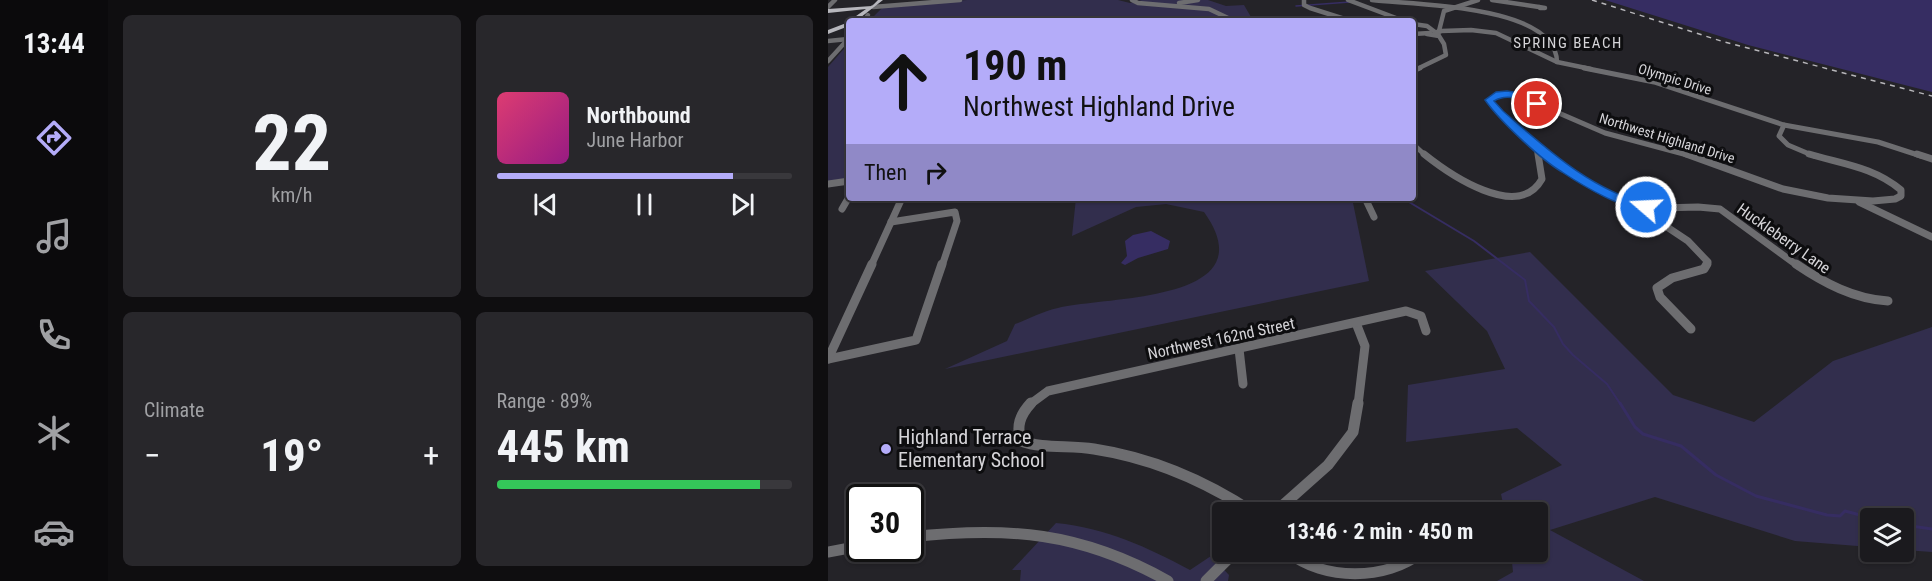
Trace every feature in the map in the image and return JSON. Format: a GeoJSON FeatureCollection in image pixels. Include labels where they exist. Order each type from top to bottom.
{"type":"FeatureCollection","features":[{"type":"Feature","properties":{"kind":"main road"},"geometry":{"type":"LineString","coordinates":[[860,18],[868,15],[880,0]]}},
{"type":"Feature","properties":{"kind":"main road"},"geometry":{"type":"LineString","coordinates":[[828,9],[873,8]]}},
{"type":"Feature","properties":{"kind":"main road"},"geometry":{"type":"LineString","coordinates":[[858,18],[873,8]]}},
{"type":"Feature","properties":{"kind":"main road"},"geometry":{"type":"LineString","coordinates":[[828,31],[846,24]]}},
{"type":"Feature","properties":{"kind":"street"},"geometry":{"type":"LineString","coordinates":[[828,9],[835,0]]}},
{"type":"Feature","properties":{"kind":"street"},"geometry":{"type":"LineString","coordinates":[[873,8],[960,0]]}},
{"type":"Feature","properties":{"kind":"street"},"geometry":{"type":"LineString","coordinates":[[1132,0],[1149,4],[1209,9],[1228,18]]}},
{"type":"Feature","properties":{"kind":"street"},"geometry":{"type":"LineString","coordinates":[[1137,0],[1173,4],[1198,0]]}},
{"type":"Feature","properties":{"kind":"street"},"geometry":{"type":"LineString","coordinates":[[1304,0],[1304,5],[1310,8],[1342,18]]}},
{"type":"Feature","properties":{"kind":"street"},"geometry":{"type":"LineString","coordinates":[[1348,0],[1396,18]]}},
{"type":"Feature","properties":{"kind":"street"},"geometry":{"type":"LineString","coordinates":[[1372,0],[1456,6],[1500,14],[1524,22],[1548,41],[1557,54],[1557,62]]}},
{"type":"Feature","properties":{"kind":"street"},"geometry":{"type":"LineString","coordinates":[[1438,33],[1444,12],[1478,0]]}},
{"type":"Feature","properties":{"kind":"street"},"geometry":{"type":"LineString","coordinates":[[1492,0],[1539,7]]}},
{"type":"Feature","properties":{"kind":"street"},"geometry":{"type":"LineString","coordinates":[[1416,24],[1427,26],[1438,33],[1446,54],[1416,69]]}},
{"type":"Feature","properties":{"kind":"street","name":"Olympic Drive"},"geometry":{"type":"LineString","coordinates":[[1438,33],[1471,30],[1496,33],[1557,62],[1654,82],[1784,125],[1878,142],[1932,159]]}},
{"type":"Feature","properties":{"kind":"street"},"geometry":{"type":"LineString","coordinates":[[1416,34],[1438,33]]}},
{"type":"Feature","properties":{"kind":"street"},"geometry":{"type":"LineString","coordinates":[[828,40],[846,38]]}},
{"type":"Feature","properties":{"kind":"street"},"geometry":{"type":"LineString","coordinates":[[829,58],[846,41]]}},
{"type":"Feature","properties":{"kind":"street","name":"Northwest Highland Drive"},"geometry":{"type":"LineString","coordinates":[[1537,147],[1499,113],[1489,100],[1492,97],[1499,94],[1517,95],[1605,133],[1689,155],[1783,189],[1828,198],[1853,200],[1895,199],[1901,196],[1901,190],[1886,177],[1858,165],[1793,149],[1782,142],[1779,136],[1784,125]]}},
{"type":"Feature","properties":{"kind":"street"},"geometry":{"type":"LineString","coordinates":[[1416,146],[1469,185],[1491,195],[1510,196],[1525,194],[1539,185],[1542,179],[1537,147]]}},
{"type":"Feature","properties":{"kind":"street","name":"Huckleberry Lane"},"geometry":{"type":"LineString","coordinates":[[1537,147],[1582,181],[1632,204],[1661,208],[1701,206],[1720,209],[1832,286],[1862,299],[1888,301]]}},
{"type":"Feature","properties":{"kind":"street"},"geometry":{"type":"LineString","coordinates":[[828,184],[846,181]]}},
{"type":"Feature","properties":{"kind":"street"},"geometry":{"type":"LineString","coordinates":[[1853,200],[1932,237]]}},
{"type":"Feature","properties":{"kind":"street"},"geometry":{"type":"LineString","coordinates":[[842,209],[847,201]]}},
{"type":"Feature","properties":{"kind":"street"},"geometry":{"type":"LineString","coordinates":[[828,359],[901,201]]}},
{"type":"Feature","properties":{"kind":"street"},"geometry":{"type":"LineString","coordinates":[[1366,201],[1374,217]]}},
{"type":"Feature","properties":{"kind":"street"},"geometry":{"type":"LineString","coordinates":[[1632,204],[1688,241],[1708,262],[1704,269],[1672,278],[1657,288],[1659,297],[1691,329]]}},
{"type":"Feature","properties":{"kind":"street"},"geometry":{"type":"LineString","coordinates":[[828,359],[916,340],[957,221],[955,212],[891,222]]}},
{"type":"Feature","properties":{"kind":"street","name":"Northwest 162nd Street"},"geometry":{"type":"LineString","coordinates":[[1239,502],[1226,493],[1147,459],[1105,449],[1032,445],[1021,441],[1017,432],[1020,417],[1033,399],[1048,391],[1356,323],[1414,311],[1425,319],[1426,332]]}},
{"type":"Feature","properties":{"kind":"street"},"geometry":{"type":"LineString","coordinates":[[1286,502],[1328,465],[1353,432],[1365,346],[1356,323]]}},
{"type":"Feature","properties":{"kind":"street"},"geometry":{"type":"LineString","coordinates":[[1239,349],[1244,384]]}},
{"type":"Feature","properties":{"kind":"street"},"geometry":{"type":"LineString","coordinates":[[924,535],[971,530],[1012,531],[1056,537],[1088,544],[1125,557],[1167,581]]}},
{"type":"Feature","properties":{"kind":"street"},"geometry":{"type":"LineString","coordinates":[[828,552],[846,549]]}},
{"type":"Feature","properties":{"kind":"street"},"geometry":{"type":"LineString","coordinates":[[1206,581],[1225,562]]}},
{"type":"Feature","properties":{"kind":"street"},"geometry":{"type":"LineString","coordinates":[[1296,562],[1317,572],[1360,576],[1393,570],[1410,562]]}},
{"type":"Feature","properties":{"kind":"shaded area"},"geometry":{"type":"Polygon","coordinates":[[[967,0],[1118,0],[1130,3],[1142,0],[1208,0],[1226,6],[1244,5],[1253,18],[872,18],[883,7],[967,0]]]}},
{"type":"Feature","properties":{"kind":"shaded area"},"geometry":{"type":"Polygon","coordinates":[[[1605,0],[1932,0],[1932,92],[1748,45],[1605,0]]]}},
{"type":"Feature","properties":{"kind":"shaded area"},"geometry":{"type":"Polygon","coordinates":[[[846,46],[846,180],[828,183],[828,67],[846,46]]]}},
{"type":"Feature","properties":{"kind":"shaded area"},"geometry":{"type":"Polygon","coordinates":[[[1076,201],[1353,201],[1369,281],[945,369],[1007,341],[1015,324],[1041,313],[1058,308],[1173,290],[1199,279],[1215,264],[1218,242],[1204,212],[1166,204],[1136,207],[1072,236],[1076,201]]]}},
{"type":"Feature","properties":{"kind":"shaded area"},"geometry":{"type":"Polygon","coordinates":[[[1151,231],[1170,241],[1168,249],[1138,258],[1125,265],[1121,263],[1127,256],[1125,241],[1133,235],[1151,231]]]}},
{"type":"Feature","properties":{"kind":"shaded area"},"geometry":{"type":"Polygon","coordinates":[[[1530,252],[1673,395],[1754,422],[1833,361],[1932,327],[1932,552],[1914,551],[1914,508],[1860,508],[1860,546],[1795,541],[1655,497],[1550,530],[1644,581],[1497,581],[1513,572],[1512,562],[1548,562],[1548,502],[1503,502],[1501,494],[1562,465],[1517,428],[1406,442],[1408,385],[1505,369],[1487,331],[1425,271],[1530,252]]]}},
{"type":"Feature","properties":{"kind":"shaded area"},"geometry":{"type":"Polygon","coordinates":[[[1056,523],[1109,534],[1190,570],[1211,556],[1212,562],[1217,562],[1229,575],[1228,581],[1020,581],[1021,570],[1012,570],[1056,523]]]}},
{"type":"Feature","properties":{"kind":"waterway"},"geometry":{"type":"LineString","coordinates":[[1296,6],[1350,2]]}},
{"type":"Feature","properties":{"kind":"waterway"},"geometry":{"type":"LineString","coordinates":[[1409,202],[1474,241],[1525,280],[1529,301],[1554,327],[1563,344],[1573,355],[1607,384],[1621,405]]}},
{"type":"Feature","properties":{"kind":"waterway"},"geometry":{"type":"LineString","coordinates":[[1620,403],[1635,427],[1643,434],[1681,446],[1716,475],[1756,496],[1827,515],[1840,516],[1845,511],[1860,515]]}},
{"type":"Feature","properties":{"kind":"waterway"},"geometry":{"type":"LineString","coordinates":[[1914,526],[1932,529]]}},
{"type":"Feature","properties":{"kind":"railway"},"geometry":{"type":"LineString","coordinates":[[1592,0],[1721,41],[1932,96]]}},
{"type":"Feature","properties":{"kind":"place","name":"Highland Terrace Elementary School"},"geometry":{"type":"Point","coordinates":[886,449]}},
{"type":"Feature","properties":{"kind":"district","name":"SPRING BEACH"},"geometry":{"type":"Point","coordinates":[1568,43]}},
{"type":"Feature","properties":{"kind":"route"},"geometry":{"type":"LineString","coordinates":[[1537,104],[1517,95],[1507,94],[1499,94],[1489,100],[1499,113],[1564,169],[1582,181],[1612,195],[1632,204],[1646,207]]}}]}
